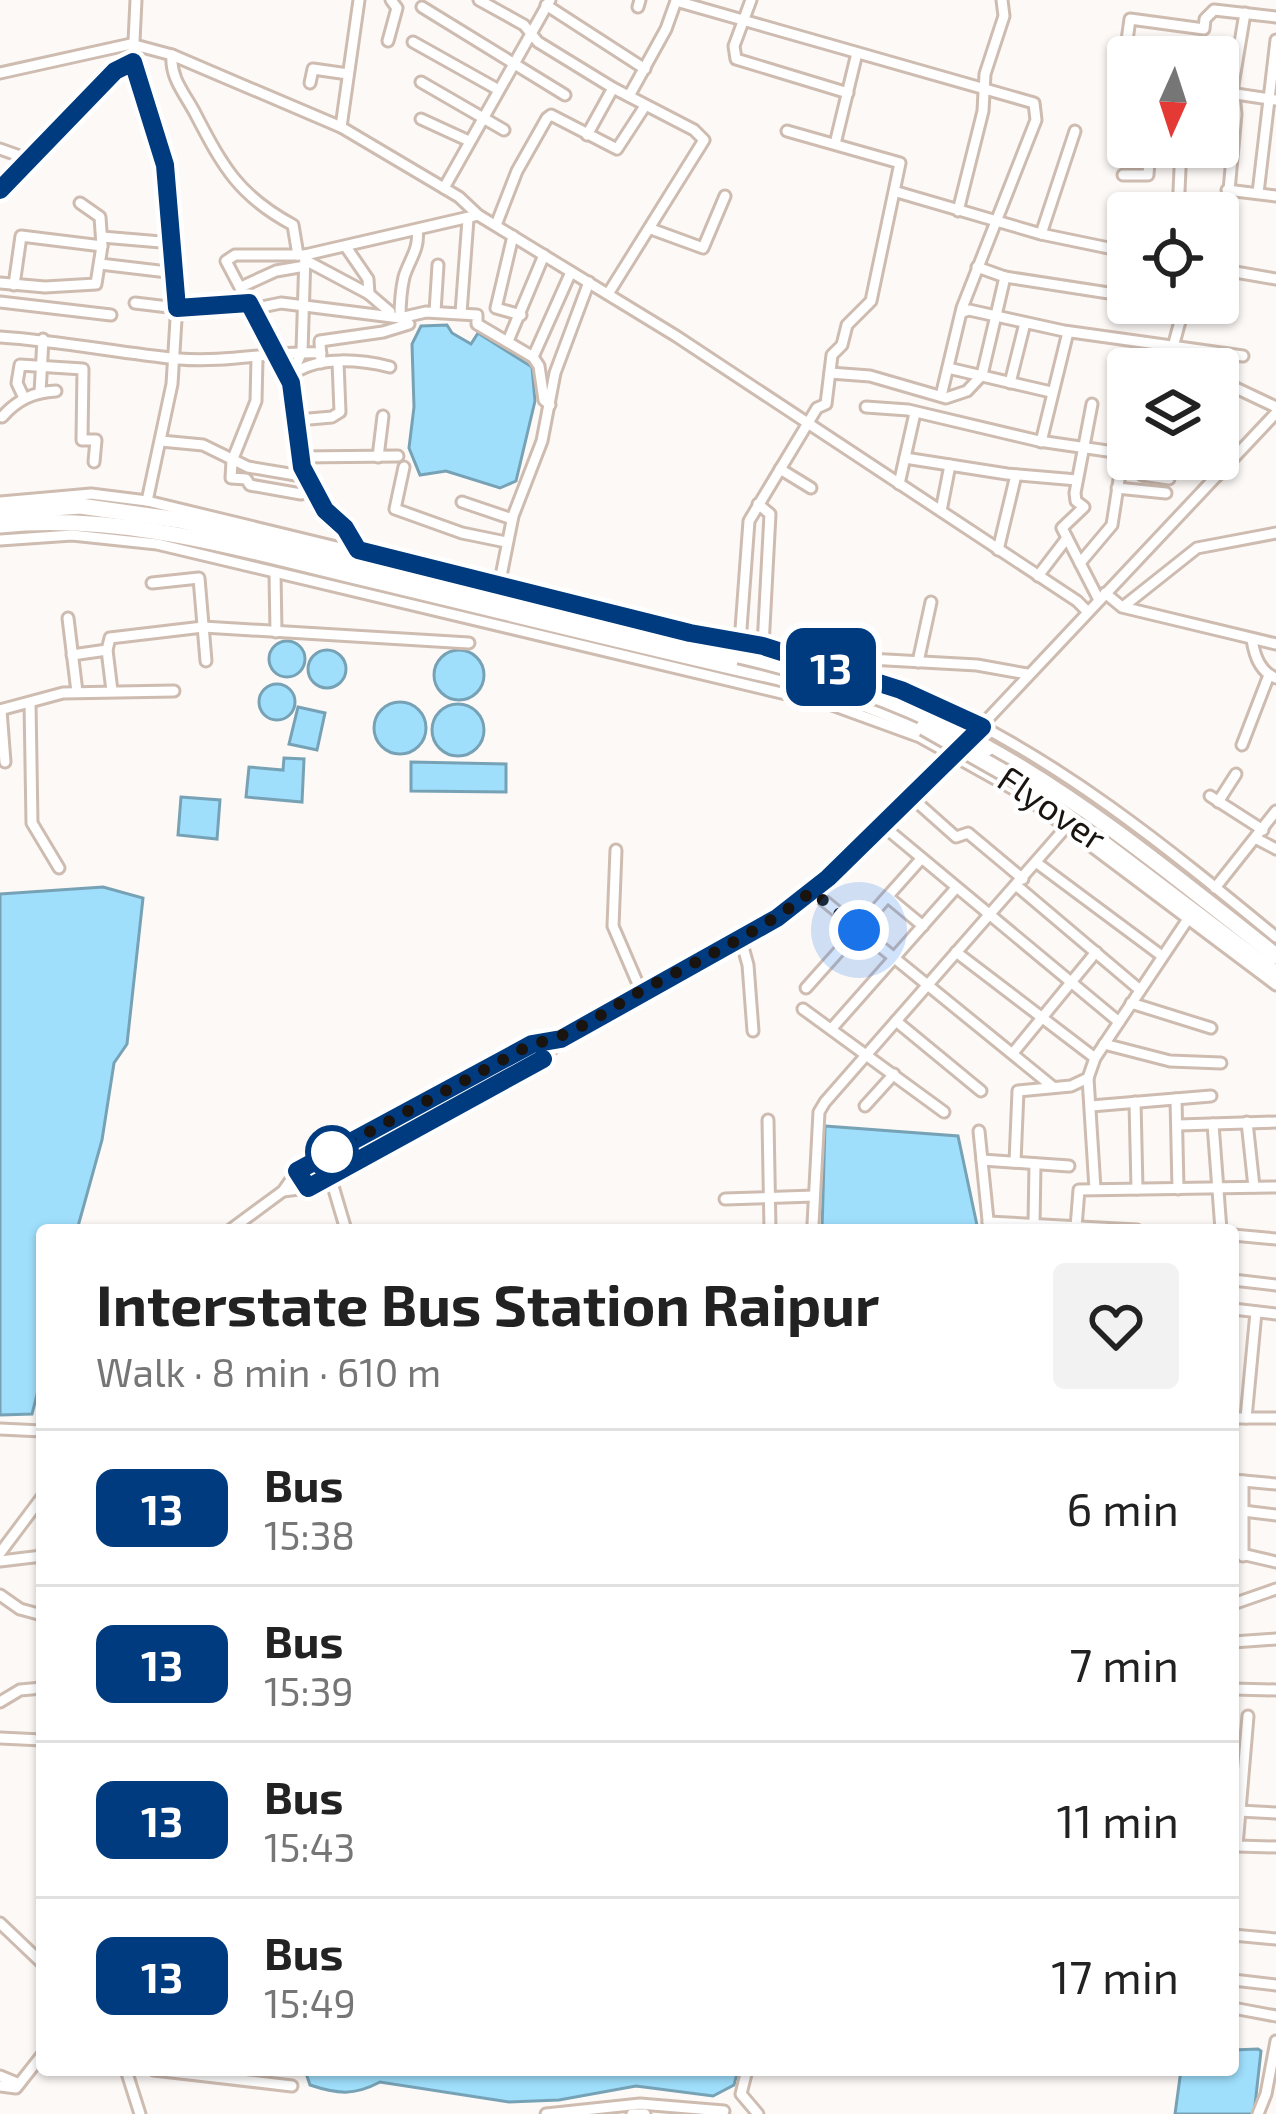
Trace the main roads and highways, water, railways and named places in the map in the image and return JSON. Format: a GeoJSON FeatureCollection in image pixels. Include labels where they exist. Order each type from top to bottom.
{"type":"FeatureCollection","features":[{"type":"Feature","properties":{"kind":"highway","name":"Flyover"},"geometry":{"type":"LineString","coordinates":[[0,512],[80,506],[179,520],[689,638],[738,655],[924,727],[966,750],[1075,819],[1276,974]]}},
{"type":"Feature","properties":{"kind":"highway","name":"Flyover"},"geometry":{"type":"LineString","coordinates":[[0,525],[74,521],[142,528],[662,657],[738,655],[862,689],[953,728],[1033,773],[1276,956]]}},
{"type":"Feature","properties":{"kind":"water"},"geometry":{"type":"Polygon","coordinates":[[[447,325],[471,344],[478,333],[532,367],[535,401],[516,481],[500,488],[446,471],[420,475],[409,448],[414,407],[412,344],[421,326],[447,325]]]}},
{"type":"Feature","properties":{"kind":"water"},"geometry":{"type":"Polygon","coordinates":[[[287,641],[300,646],[305,659],[300,672],[287,677],[274,672],[269,659],[274,646],[287,641]]]}},
{"type":"Feature","properties":{"kind":"water"},"geometry":{"type":"Polygon","coordinates":[[[327,650],[340,656],[346,669],[340,682],[327,688],[314,682],[308,669],[314,656],[327,650]]]}},
{"type":"Feature","properties":{"kind":"water"},"geometry":{"type":"Polygon","coordinates":[[[459,650],[476,658],[484,675],[476,692],[459,700],[442,692],[434,675],[442,658],[459,650]]]}},
{"type":"Feature","properties":{"kind":"water"},"geometry":{"type":"Polygon","coordinates":[[[277,684],[290,689],[295,702],[290,715],[277,720],[264,715],[259,702],[264,689],[277,684]]]}},
{"type":"Feature","properties":{"kind":"water"},"geometry":{"type":"Polygon","coordinates":[[[400,702],[418,710],[426,728],[418,746],[400,754],[382,746],[374,728],[382,710],[400,702]]]}},
{"type":"Feature","properties":{"kind":"water"},"geometry":{"type":"Polygon","coordinates":[[[458,704],[476,712],[484,730],[476,748],[458,756],[440,748],[432,730],[440,712],[458,704]]]}},
{"type":"Feature","properties":{"kind":"water"},"geometry":{"type":"Polygon","coordinates":[[[298,707],[325,713],[317,750],[289,744],[298,707]]]}},
{"type":"Feature","properties":{"kind":"water"},"geometry":{"type":"Polygon","coordinates":[[[284,758],[304,759],[302,802],[246,797],[249,767],[283,770],[284,758]]]}},
{"type":"Feature","properties":{"kind":"water"},"geometry":{"type":"Polygon","coordinates":[[[411,762],[506,764],[506,792],[411,791],[411,762]]]}},
{"type":"Feature","properties":{"kind":"water"},"geometry":{"type":"Polygon","coordinates":[[[181,797],[220,800],[217,839],[178,835],[181,797]]]}},
{"type":"Feature","properties":{"kind":"water"},"geometry":{"type":"Polygon","coordinates":[[[103,887],[143,898],[127,1044],[114,1063],[102,1140],[79,1224],[36,1224],[36,1398],[32,1414],[0,1415],[0,894],[103,887]]]}},
{"type":"Feature","properties":{"kind":"water"},"geometry":{"type":"Polygon","coordinates":[[[825,1126],[958,1136],[977,1224],[822,1224],[825,1126]]]}},
{"type":"Feature","properties":{"kind":"water"},"geometry":{"type":"Polygon","coordinates":[[[1239,2050],[1261,2051],[1254,2114],[1175,2114],[1180,2076],[1239,2076],[1239,2050]]]}},
{"type":"Feature","properties":{"kind":"water"},"geometry":{"type":"Polygon","coordinates":[[[307,2076],[736,2076],[734,2085],[713,2096],[636,2086],[559,2100],[509,2102],[380,2082],[362,2090],[337,2092],[310,2085],[307,2076]]]}}]}
